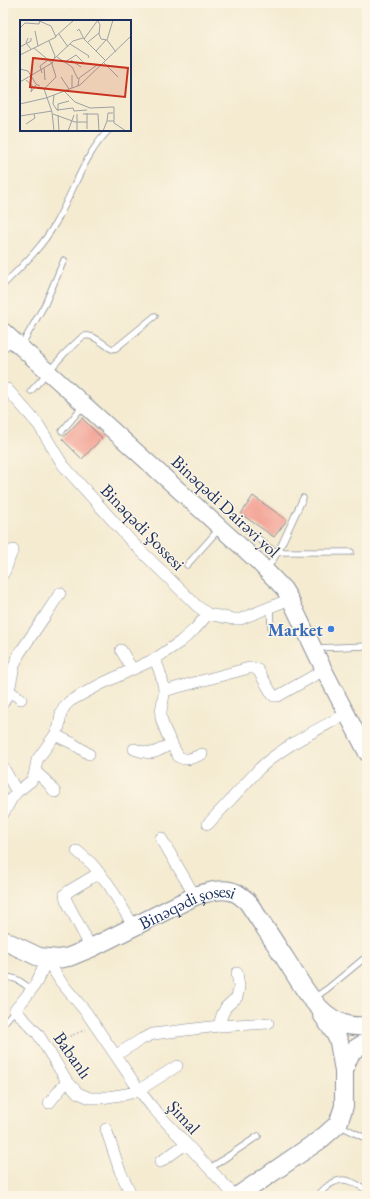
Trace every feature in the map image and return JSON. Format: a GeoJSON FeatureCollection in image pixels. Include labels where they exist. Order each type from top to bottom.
{"type":"FeatureCollection","features":[{"type":"Feature","properties":{"kind":"main road","name":"Binəqədi Dairəvi yol"},"geometry":{"type":"LineString","coordinates":[[10,342],[85,404],[221,528],[284,589],[367,753]]}},
{"type":"Feature","properties":{"kind":"main road","name":"Binəqədi şosesi"},"geometry":{"type":"LineString","coordinates":[[3,940],[30,953],[46,958],[58,959],[69,957],[91,948],[196,896],[214,891],[236,893],[247,901],[312,1000],[336,1021],[344,1024],[367,1026]]}},
{"type":"Feature","properties":{"kind":"main road"},"geometry":{"type":"LineString","coordinates":[[238,1196],[321,1139],[338,1124],[344,1106],[344,1071],[339,1042],[330,1025],[312,1000]]}},
{"type":"Feature","properties":{"kind":"main road"},"geometry":{"type":"LineString","coordinates":[[344,1071],[348,1057],[352,1051],[358,1046],[367,1042]]}},
{"type":"Feature","properties":{"kind":"street","name":"Binəqədi Şossesi"},"geometry":{"type":"LineString","coordinates":[[7,389],[38,424],[63,465],[130,540],[197,606],[208,614],[241,619],[290,599]]}},
{"type":"Feature","properties":{"kind":"street"},"geometry":{"type":"LineString","coordinates":[[3,574],[6,570],[10,555],[14,550]]}},
{"type":"Feature","properties":{"kind":"street"},"geometry":{"type":"LineString","coordinates":[[3,703],[9,691],[14,666],[19,654],[60,593]]}},
{"type":"Feature","properties":{"kind":"street"},"geometry":{"type":"LineString","coordinates":[[3,814],[12,798],[31,781],[34,776],[37,760],[55,735],[59,727],[61,713],[70,701],[100,684],[155,659],[180,642],[195,629],[208,614]]}},
{"type":"Feature","properties":{"kind":"street"},"geometry":{"type":"LineString","coordinates":[[121,650],[132,669]]}},
{"type":"Feature","properties":{"kind":"street"},"geometry":{"type":"LineString","coordinates":[[155,659],[164,691],[161,718],[172,744],[180,758],[189,759],[202,754]]}},
{"type":"Feature","properties":{"kind":"street"},"geometry":{"type":"LineString","coordinates":[[164,691],[249,668],[254,668],[258,670],[272,694],[274,696],[278,696],[324,670]]}},
{"type":"Feature","properties":{"kind":"street"},"geometry":{"type":"LineString","coordinates":[[9,691],[21,699]]}},
{"type":"Feature","properties":{"kind":"street"},"geometry":{"type":"LineString","coordinates":[[208,824],[260,768],[281,750],[346,714]]}},
{"type":"Feature","properties":{"kind":"street"},"geometry":{"type":"LineString","coordinates":[[55,735],[72,743],[89,754]]}},
{"type":"Feature","properties":{"kind":"street"},"geometry":{"type":"LineString","coordinates":[[134,748],[146,753],[153,753],[172,744]]}},
{"type":"Feature","properties":{"kind":"street"},"geometry":{"type":"LineString","coordinates":[[3,767],[17,792]]}},
{"type":"Feature","properties":{"kind":"street"},"geometry":{"type":"LineString","coordinates":[[35,771],[55,792]]}},
{"type":"Feature","properties":{"kind":"street"},"geometry":{"type":"LineString","coordinates":[[161,838],[196,896]]}},
{"type":"Feature","properties":{"kind":"street"},"geometry":{"type":"LineString","coordinates":[[77,851],[92,864],[109,886],[134,927]]}},
{"type":"Feature","properties":{"kind":"street"},"geometry":{"type":"LineString","coordinates":[[91,948],[66,900],[65,894],[99,873]]}},
{"type":"Feature","properties":{"kind":"street"},"geometry":{"type":"LineString","coordinates":[[15,1010],[40,979],[46,958]]}},
{"type":"Feature","properties":{"kind":"street","name":"Şimal"},"geometry":{"type":"LineString","coordinates":[[46,958],[61,982],[86,1012],[152,1107],[235,1196]]}},
{"type":"Feature","properties":{"kind":"street"},"geometry":{"type":"LineString","coordinates":[[219,1026],[226,1007],[237,997],[240,987],[237,973]]}},
{"type":"Feature","properties":{"kind":"street","name":"Babanlı"},"geometry":{"type":"LineString","coordinates":[[15,1010],[38,1034],[68,1082],[78,1093],[90,1098],[127,1094],[139,1090],[178,1066]]}},
{"type":"Feature","properties":{"kind":"street"},"geometry":{"type":"LineString","coordinates":[[116,1055],[142,1038],[153,1034],[219,1026],[268,1023]]}},
{"type":"Feature","properties":{"kind":"street"},"geometry":{"type":"LineString","coordinates":[[49,1103],[68,1082]]}},
{"type":"Feature","properties":{"kind":"street"},"geometry":{"type":"LineString","coordinates":[[106,1129],[120,1171],[132,1196]]}},
{"type":"Feature","properties":{"kind":"street"},"geometry":{"type":"LineString","coordinates":[[160,1162],[186,1144]]}},
{"type":"Feature","properties":{"kind":"lane"},"geometry":{"type":"LineString","coordinates":[[3,285],[26,262],[55,225],[93,150],[108,131]]}},
{"type":"Feature","properties":{"kind":"lane"},"geometry":{"type":"LineString","coordinates":[[10,342],[45,304],[64,260]]}},
{"type":"Feature","properties":{"kind":"lane"},"geometry":{"type":"LineString","coordinates":[[31,391],[65,354],[85,335],[90,335],[112,349],[116,348],[155,316]]}},
{"type":"Feature","properties":{"kind":"lane"},"geometry":{"type":"LineString","coordinates":[[62,431],[85,404]]}},
{"type":"Feature","properties":{"kind":"lane"},"geometry":{"type":"LineString","coordinates":[[266,570],[278,552],[303,498]]}},
{"type":"Feature","properties":{"kind":"lane"},"geometry":{"type":"LineString","coordinates":[[239,524],[271,549],[278,552],[351,552]]}},
{"type":"Feature","properties":{"kind":"lane"},"geometry":{"type":"LineString","coordinates":[[187,565],[221,528]]}},
{"type":"Feature","properties":{"kind":"lane"},"geometry":{"type":"LineString","coordinates":[[270,608],[271,629]]}},
{"type":"Feature","properties":{"kind":"lane"},"geometry":{"type":"LineString","coordinates":[[314,648],[367,646]]}},
{"type":"Feature","properties":{"kind":"lane"},"geometry":{"type":"LineString","coordinates":[[312,1000],[367,956]]}},
{"type":"Feature","properties":{"kind":"lane"},"geometry":{"type":"LineString","coordinates":[[3,977],[18,979],[32,990]]}},
{"type":"Feature","properties":{"kind":"lane"},"geometry":{"type":"LineString","coordinates":[[3,1024],[15,1010]]}},
{"type":"Feature","properties":{"kind":"lane"},"geometry":{"type":"LineString","coordinates":[[338,1124],[367,1139]]}},
{"type":"Feature","properties":{"kind":"lane"},"geometry":{"type":"LineString","coordinates":[[209,1168],[258,1136]]}},
{"type":"Feature","properties":{"kind":"lane"},"geometry":{"type":"LineString","coordinates":[[318,1196],[322,1190],[339,1180],[345,1179],[367,1190]]}},
{"type":"Feature","properties":{"kind":"path"},"geometry":{"type":"LineString","coordinates":[[46,1046],[95,1025]]}},
{"type":"Feature","properties":{"kind":"building"},"geometry":{"type":"Polygon","coordinates":[[[82,418],[102,438],[82,459],[62,439],[82,418]]]}},
{"type":"Feature","properties":{"kind":"building"},"geometry":{"type":"Polygon","coordinates":[[[253,496],[287,520],[274,537],[241,514],[253,496]]]}},
{"type":"Feature","properties":{"kind":"place","name":"Market"},"geometry":{"type":"Point","coordinates":[331,629]}}]}
